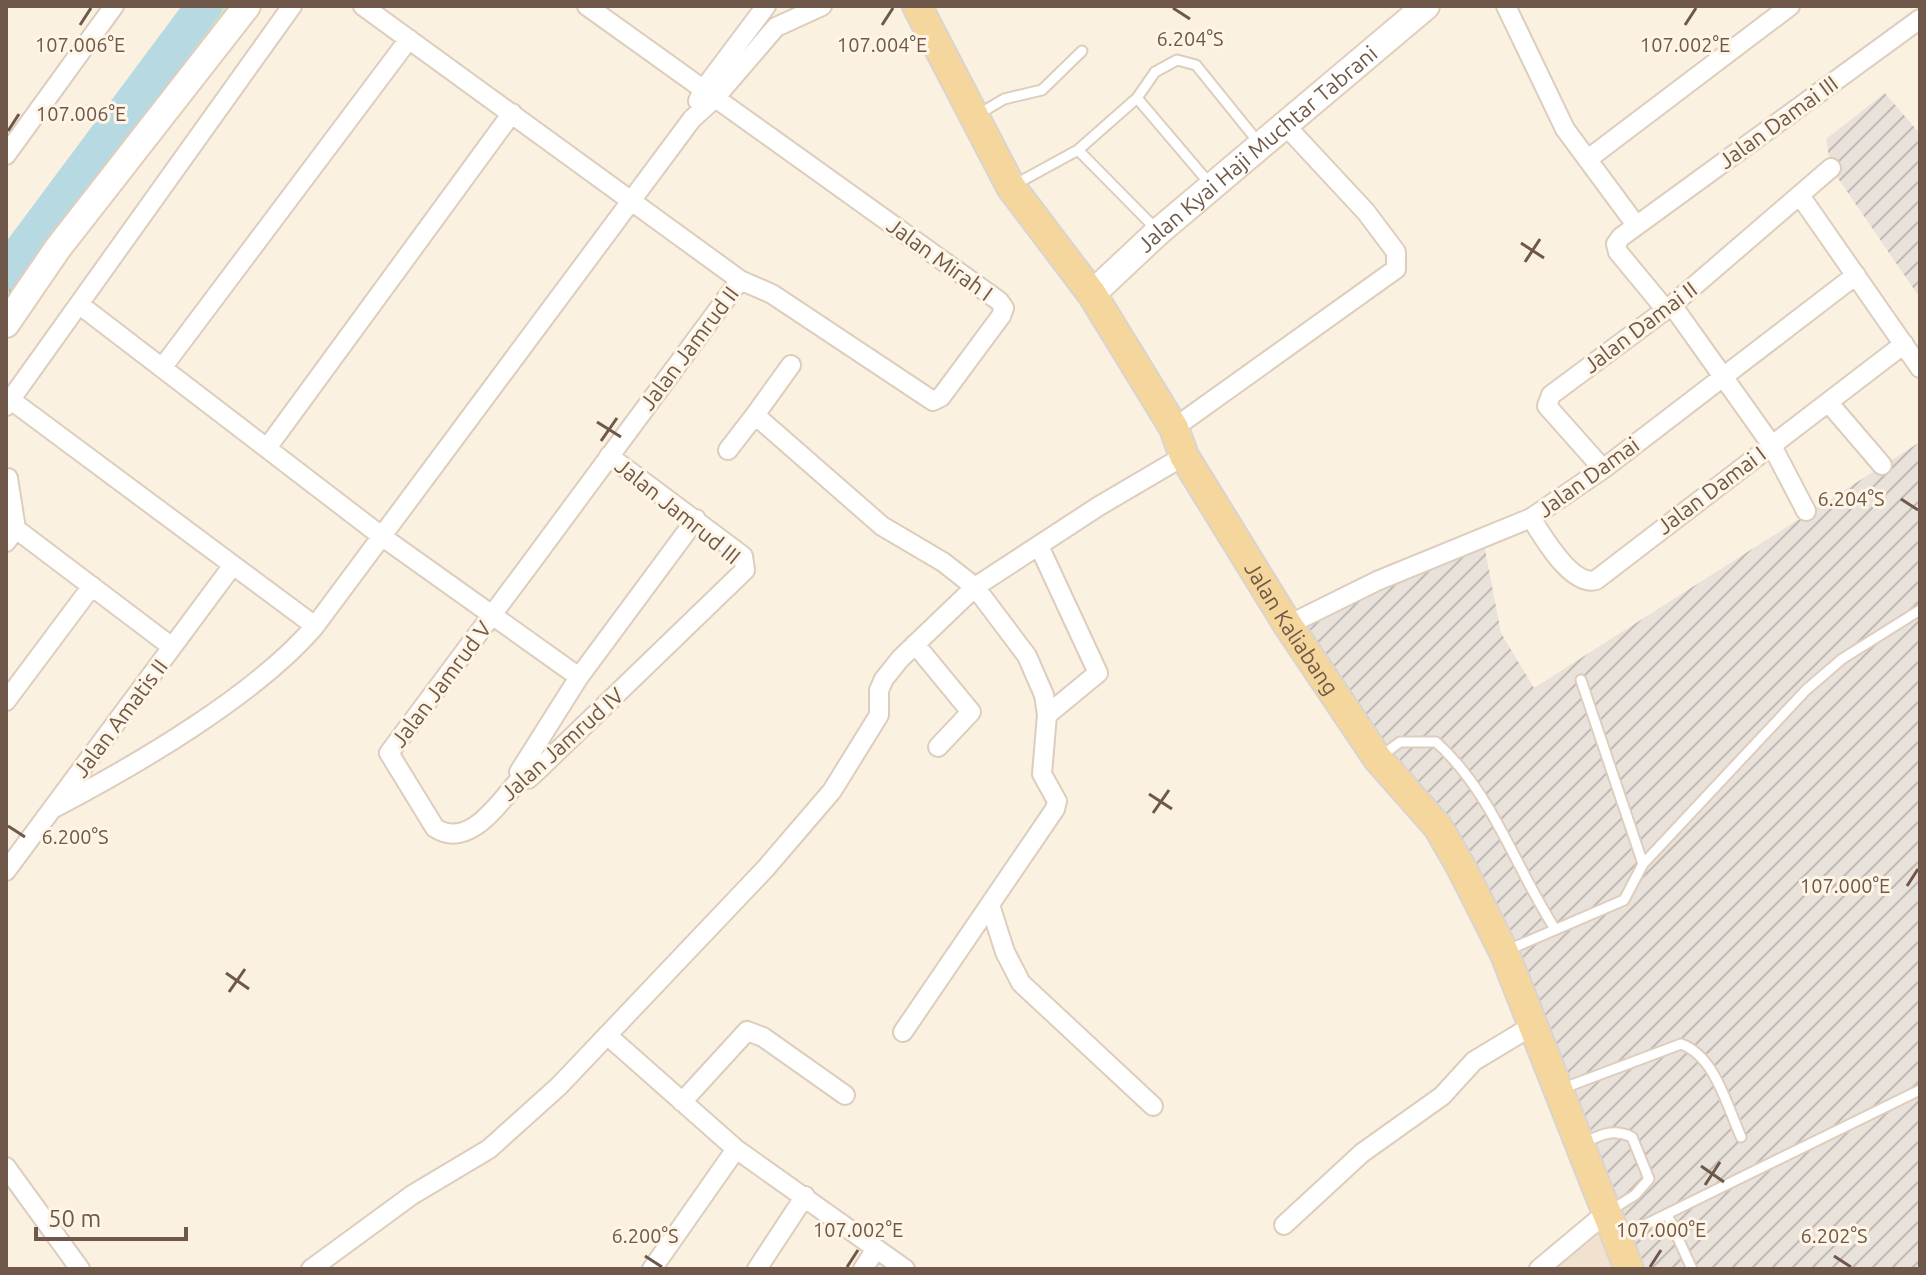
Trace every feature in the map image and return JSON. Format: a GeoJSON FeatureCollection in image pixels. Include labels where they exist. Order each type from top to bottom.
{"type":"FeatureCollection","features":[{"type":"Feature","properties":{"kind":"main road","name":"Jalan Kaliabang"},"geometry":{"type":"LineString","coordinates":[[917,6],[1011,187],[1092,294],[1174,428],[1184,456],[1288,625],[1378,759],[1438,827],[1504,952],[1629,1269]]}},
{"type":"Feature","properties":{"kind":"street"},"geometry":{"type":"LineString","coordinates":[[6,155],[114,6]]}},
{"type":"Feature","properties":{"kind":"street"},"geometry":{"type":"LineString","coordinates":[[6,324],[58,248],[247,6]]}},
{"type":"Feature","properties":{"kind":"street"},"geometry":{"type":"LineString","coordinates":[[292,6],[8,403],[315,626]]}},
{"type":"Feature","properties":{"kind":"street","name":"Jalan Mirah I"},"geometry":{"type":"LineString","coordinates":[[363,6],[740,280],[772,294],[933,401],[947,391],[1004,308],[709,94]]}},
{"type":"Feature","properties":{"kind":"street"},"geometry":{"type":"LineString","coordinates":[[587,6],[709,94]]}},
{"type":"Feature","properties":{"kind":"street"},"geometry":{"type":"LineString","coordinates":[[52,809],[103,782],[237,696],[284,660],[315,626],[384,538],[630,198],[692,119],[766,6]]}},
{"type":"Feature","properties":{"kind":"street","name":"Jalan Kyai Haji Muchtar Tabrani"},"geometry":{"type":"LineString","coordinates":[[1092,294],[1158,232],[1426,6]]}},
{"type":"Feature","properties":{"kind":"street"},"geometry":{"type":"LineString","coordinates":[[1506,6],[1562,122],[1636,225]]}},
{"type":"Feature","properties":{"kind":"street"},"geometry":{"type":"LineString","coordinates":[[1588,159],[1790,6]]}},
{"type":"Feature","properties":{"kind":"street"},"geometry":{"type":"LineString","coordinates":[[709,94],[776,27],[811,8]]}},
{"type":"Feature","properties":{"kind":"street","name":"Jalan Damai III"},"geometry":{"type":"LineString","coordinates":[[1669,307],[1618,252],[1616,244],[1636,225],[1920,19]]}},
{"type":"Feature","properties":{"kind":"street"},"geometry":{"type":"LineString","coordinates":[[162,368],[409,39]]}},
{"type":"Feature","properties":{"kind":"street"},"geometry":{"type":"LineString","coordinates":[[267,448],[512,113]]}},
{"type":"Feature","properties":{"kind":"street"},"geometry":{"type":"LineString","coordinates":[[1174,428],[1396,269],[1396,252],[1366,212],[1286,126]]}},
{"type":"Feature","properties":{"kind":"street","name":"Jalan Damai II"},"geometry":{"type":"LineString","coordinates":[[1603,469],[1547,406],[1547,400],[1669,307],[1801,197],[1831,168]]}},
{"type":"Feature","properties":{"kind":"street"},"geometry":{"type":"LineString","coordinates":[[1801,197],[1920,368]]}},
{"type":"Feature","properties":{"kind":"street","name":"Jalan Damai"},"geometry":{"type":"LineString","coordinates":[[1288,625],[1377,581],[1531,518],[1603,469],[1856,275]]}},
{"type":"Feature","properties":{"kind":"street","name":"Jalan Jamrud II"},"geometry":{"type":"LineString","coordinates":[[609,456],[740,280]]}},
{"type":"Feature","properties":{"kind":"street"},"geometry":{"type":"LineString","coordinates":[[80,305],[384,538],[579,677]]}},
{"type":"Feature","properties":{"kind":"street"},"geometry":{"type":"LineString","coordinates":[[1669,307],[1771,444],[1806,511]]}},
{"type":"Feature","properties":{"kind":"street","name":"Jalan Damai I"},"geometry":{"type":"LineString","coordinates":[[1531,518],[1566,567],[1589,582],[1904,344]]}},
{"type":"Feature","properties":{"kind":"street"},"geometry":{"type":"LineString","coordinates":[[728,450],[791,365]]}},
{"type":"Feature","properties":{"kind":"street"},"geometry":{"type":"LineString","coordinates":[[1828,402],[1882,465]]}},
{"type":"Feature","properties":{"kind":"street"},"geometry":{"type":"LineString","coordinates":[[755,415],[882,526],[943,562],[975,587],[1031,663],[1044,695],[1047,715],[1042,774],[1057,801],[903,1032]]}},
{"type":"Feature","properties":{"kind":"street","name":"Jalan Jamrud III"},"geometry":{"type":"LineString","coordinates":[[493,615],[609,456],[743,556],[745,570]]}},
{"type":"Feature","properties":{"kind":"street"},"geometry":{"type":"LineString","coordinates":[[311,1269],[412,1195],[489,1149],[524,1120],[607,1035],[766,868],[832,791],[879,715],[879,690],[884,679],[915,644],[975,587],[1184,456]]}},
{"type":"Feature","properties":{"kind":"street"},"geometry":{"type":"LineString","coordinates":[[8,478],[11,536],[92,586],[172,647]]}},
{"type":"Feature","properties":{"kind":"street"},"geometry":{"type":"LineString","coordinates":[[521,778],[519,772],[579,677],[696,519]]}},
{"type":"Feature","properties":{"kind":"street"},"geometry":{"type":"LineString","coordinates":[[1039,546],[1098,673],[1047,715]]}},
{"type":"Feature","properties":{"kind":"street","name":"Jalan Amatis II"},"geometry":{"type":"LineString","coordinates":[[6,871],[233,565]]}},
{"type":"Feature","properties":{"kind":"street","name":"Jalan Jamrud IV"},"geometry":{"type":"LineString","coordinates":[[389,753],[435,828],[446,835],[462,836],[521,778],[528,779],[538,770],[745,570]]}},
{"type":"Feature","properties":{"kind":"street"},"geometry":{"type":"LineString","coordinates":[[6,701],[92,586]]}},
{"type":"Feature","properties":{"kind":"street","name":"Jalan Jamrud V"},"geometry":{"type":"LineString","coordinates":[[389,753],[493,615]]}},
{"type":"Feature","properties":{"kind":"street"},"geometry":{"type":"LineString","coordinates":[[915,644],[971,712],[938,747]]}},
{"type":"Feature","properties":{"kind":"street"},"geometry":{"type":"LineString","coordinates":[[990,905],[1005,952],[1021,983],[1153,1106]]}},
{"type":"Feature","properties":{"kind":"street"},"geometry":{"type":"LineString","coordinates":[[1284,1225],[1362,1153],[1442,1096],[1474,1061],[1532,1026]]}},
{"type":"Feature","properties":{"kind":"street"},"geometry":{"type":"LineString","coordinates":[[682,1102],[747,1031],[763,1037],[845,1095]]}},
{"type":"Feature","properties":{"kind":"street"},"geometry":{"type":"LineString","coordinates":[[607,1035],[736,1149],[905,1269]]}},
{"type":"Feature","properties":{"kind":"street"},"geometry":{"type":"LineString","coordinates":[[652,1269],[736,1149]]}},
{"type":"Feature","properties":{"kind":"street"},"geometry":{"type":"LineString","coordinates":[[6,1167],[80,1269]]}},
{"type":"Feature","properties":{"kind":"street"},"geometry":{"type":"LineString","coordinates":[[757,1269],[805,1196]]}},
{"type":"Feature","properties":{"kind":"street"},"geometry":{"type":"LineString","coordinates":[[1539,1269],[1611,1226]]}},
{"type":"Feature","properties":{"kind":"street"},"geometry":{"type":"LineString","coordinates":[[863,1269],[876,1249]]}},
{"type":"Feature","properties":{"kind":"lane"},"geometry":{"type":"LineString","coordinates":[[976,115],[1004,99],[1042,90],[1082,51]]}},
{"type":"Feature","properties":{"kind":"lane"},"geometry":{"type":"LineString","coordinates":[[1011,187],[1078,150],[1137,98],[1155,72],[1177,60],[1196,65],[1261,146]]}},
{"type":"Feature","properties":{"kind":"lane"},"geometry":{"type":"LineString","coordinates":[[1137,98],[1212,187]]}},
{"type":"Feature","properties":{"kind":"lane"},"geometry":{"type":"LineString","coordinates":[[1078,150],[1158,232]]}},
{"type":"Feature","properties":{"kind":"lane"},"geometry":{"type":"LineString","coordinates":[[1504,952],[1624,900],[1643,864],[1806,690],[1842,659],[1920,610]]}},
{"type":"Feature","properties":{"kind":"lane"},"geometry":{"type":"LineString","coordinates":[[1581,680],[1643,864]]}},
{"type":"Feature","properties":{"kind":"lane"},"geometry":{"type":"LineString","coordinates":[[1378,759],[1400,742],[1436,742],[1448,753],[1490,806],[1529,888],[1555,929]]}},
{"type":"Feature","properties":{"kind":"lane"},"geometry":{"type":"LineString","coordinates":[[1558,1090],[1681,1044],[1695,1048],[1707,1062],[1741,1137]]}},
{"type":"Feature","properties":{"kind":"lane"},"geometry":{"type":"LineString","coordinates":[[1611,1226],[1667,1214],[1920,1090]]}},
{"type":"Feature","properties":{"kind":"lane"},"geometry":{"type":"LineString","coordinates":[[1579,1146],[1601,1134],[1620,1131],[1632,1137],[1649,1179],[1611,1226]]}},
{"type":"Feature","properties":{"kind":"lane"},"geometry":{"type":"LineString","coordinates":[[1667,1214],[1692,1269]]}},
{"type":"Feature","properties":{"kind":"shaded area"},"geometry":{"type":"Polygon","coordinates":[[[1885,93],[1920,134],[1920,298],[1831,168],[1826,139],[1885,93]]]}},
{"type":"Feature","properties":{"kind":"shaded area"},"geometry":{"type":"Polygon","coordinates":[[[1920,442],[1920,1269],[1629,1269],[1504,952],[1288,625],[1483,539],[1501,633],[1534,688],[1920,442]]]}},
{"type":"Feature","properties":{"kind":"shaded area"},"geometry":{"type":"Polygon","coordinates":[[[1606,1213],[1629,1269],[1539,1269],[1606,1213]]]}},
{"type":"Feature","properties":{"kind":"green space"},"geometry":{"type":"Polygon","coordinates":[[[204,6],[247,6],[6,324],[6,272],[204,6]]]}},
{"type":"Feature","properties":{"kind":"waterway"},"geometry":{"type":"LineString","coordinates":[[6,272],[204,6]]}}]}
